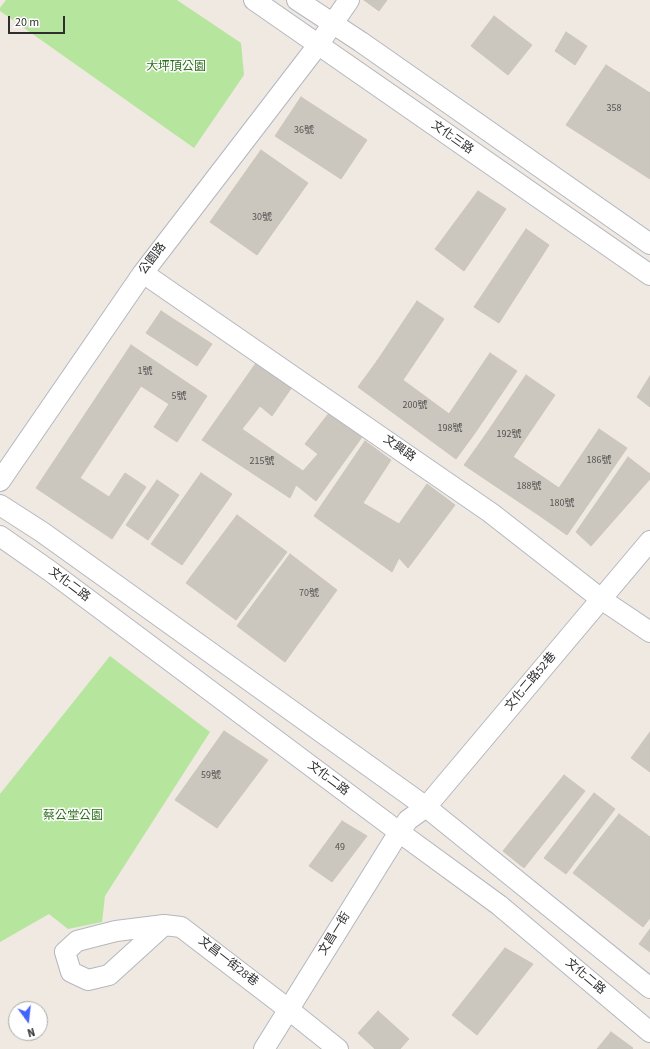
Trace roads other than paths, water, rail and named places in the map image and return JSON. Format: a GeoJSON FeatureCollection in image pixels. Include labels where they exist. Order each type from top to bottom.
{"type":"FeatureCollection","features":[{"type":"Feature","properties":{"kind":"street","name":"文化三路"},"geometry":{"type":"LineString","coordinates":[[254,0],[650,275]]}},
{"type":"Feature","properties":{"kind":"street"},"geometry":{"type":"LineString","coordinates":[[297,0],[361,42],[650,244]]}},
{"type":"Feature","properties":{"kind":"street","name":"公園路"},"geometry":{"type":"LineString","coordinates":[[0,481],[143,273],[318,45],[349,0]]}},
{"type":"Feature","properties":{"kind":"street","name":"文興路"},"geometry":{"type":"LineString","coordinates":[[143,273],[490,513],[601,599],[650,632]]}},
{"type":"Feature","properties":{"kind":"street"},"geometry":{"type":"LineString","coordinates":[[0,505],[42,532],[426,807],[650,988]]}},
{"type":"Feature","properties":{"kind":"street","name":"文化二路"},"geometry":{"type":"LineString","coordinates":[[0,536],[403,826],[650,1032]]}},
{"type":"Feature","properties":{"kind":"street","name":"文化二路52巷"},"geometry":{"type":"LineString","coordinates":[[403,826],[426,807],[650,541]]}},
{"type":"Feature","properties":{"kind":"street","name":"文昌一街"},"geometry":{"type":"LineString","coordinates":[[264,1049],[403,826]]}},
{"type":"Feature","properties":{"kind":"street","name":"文昌一街28巷"},"geometry":{"type":"LineString","coordinates":[[164,925],[181,926],[338,1049]]}},
{"type":"Feature","properties":{"kind":"park label","name":"大坪頂公園"},"geometry":{"type":"Point","coordinates":[176,67]}},
{"type":"Feature","properties":{"kind":"park label","name":"蔡公堂公園"},"geometry":{"type":"Point","coordinates":[73,816]}}]}
